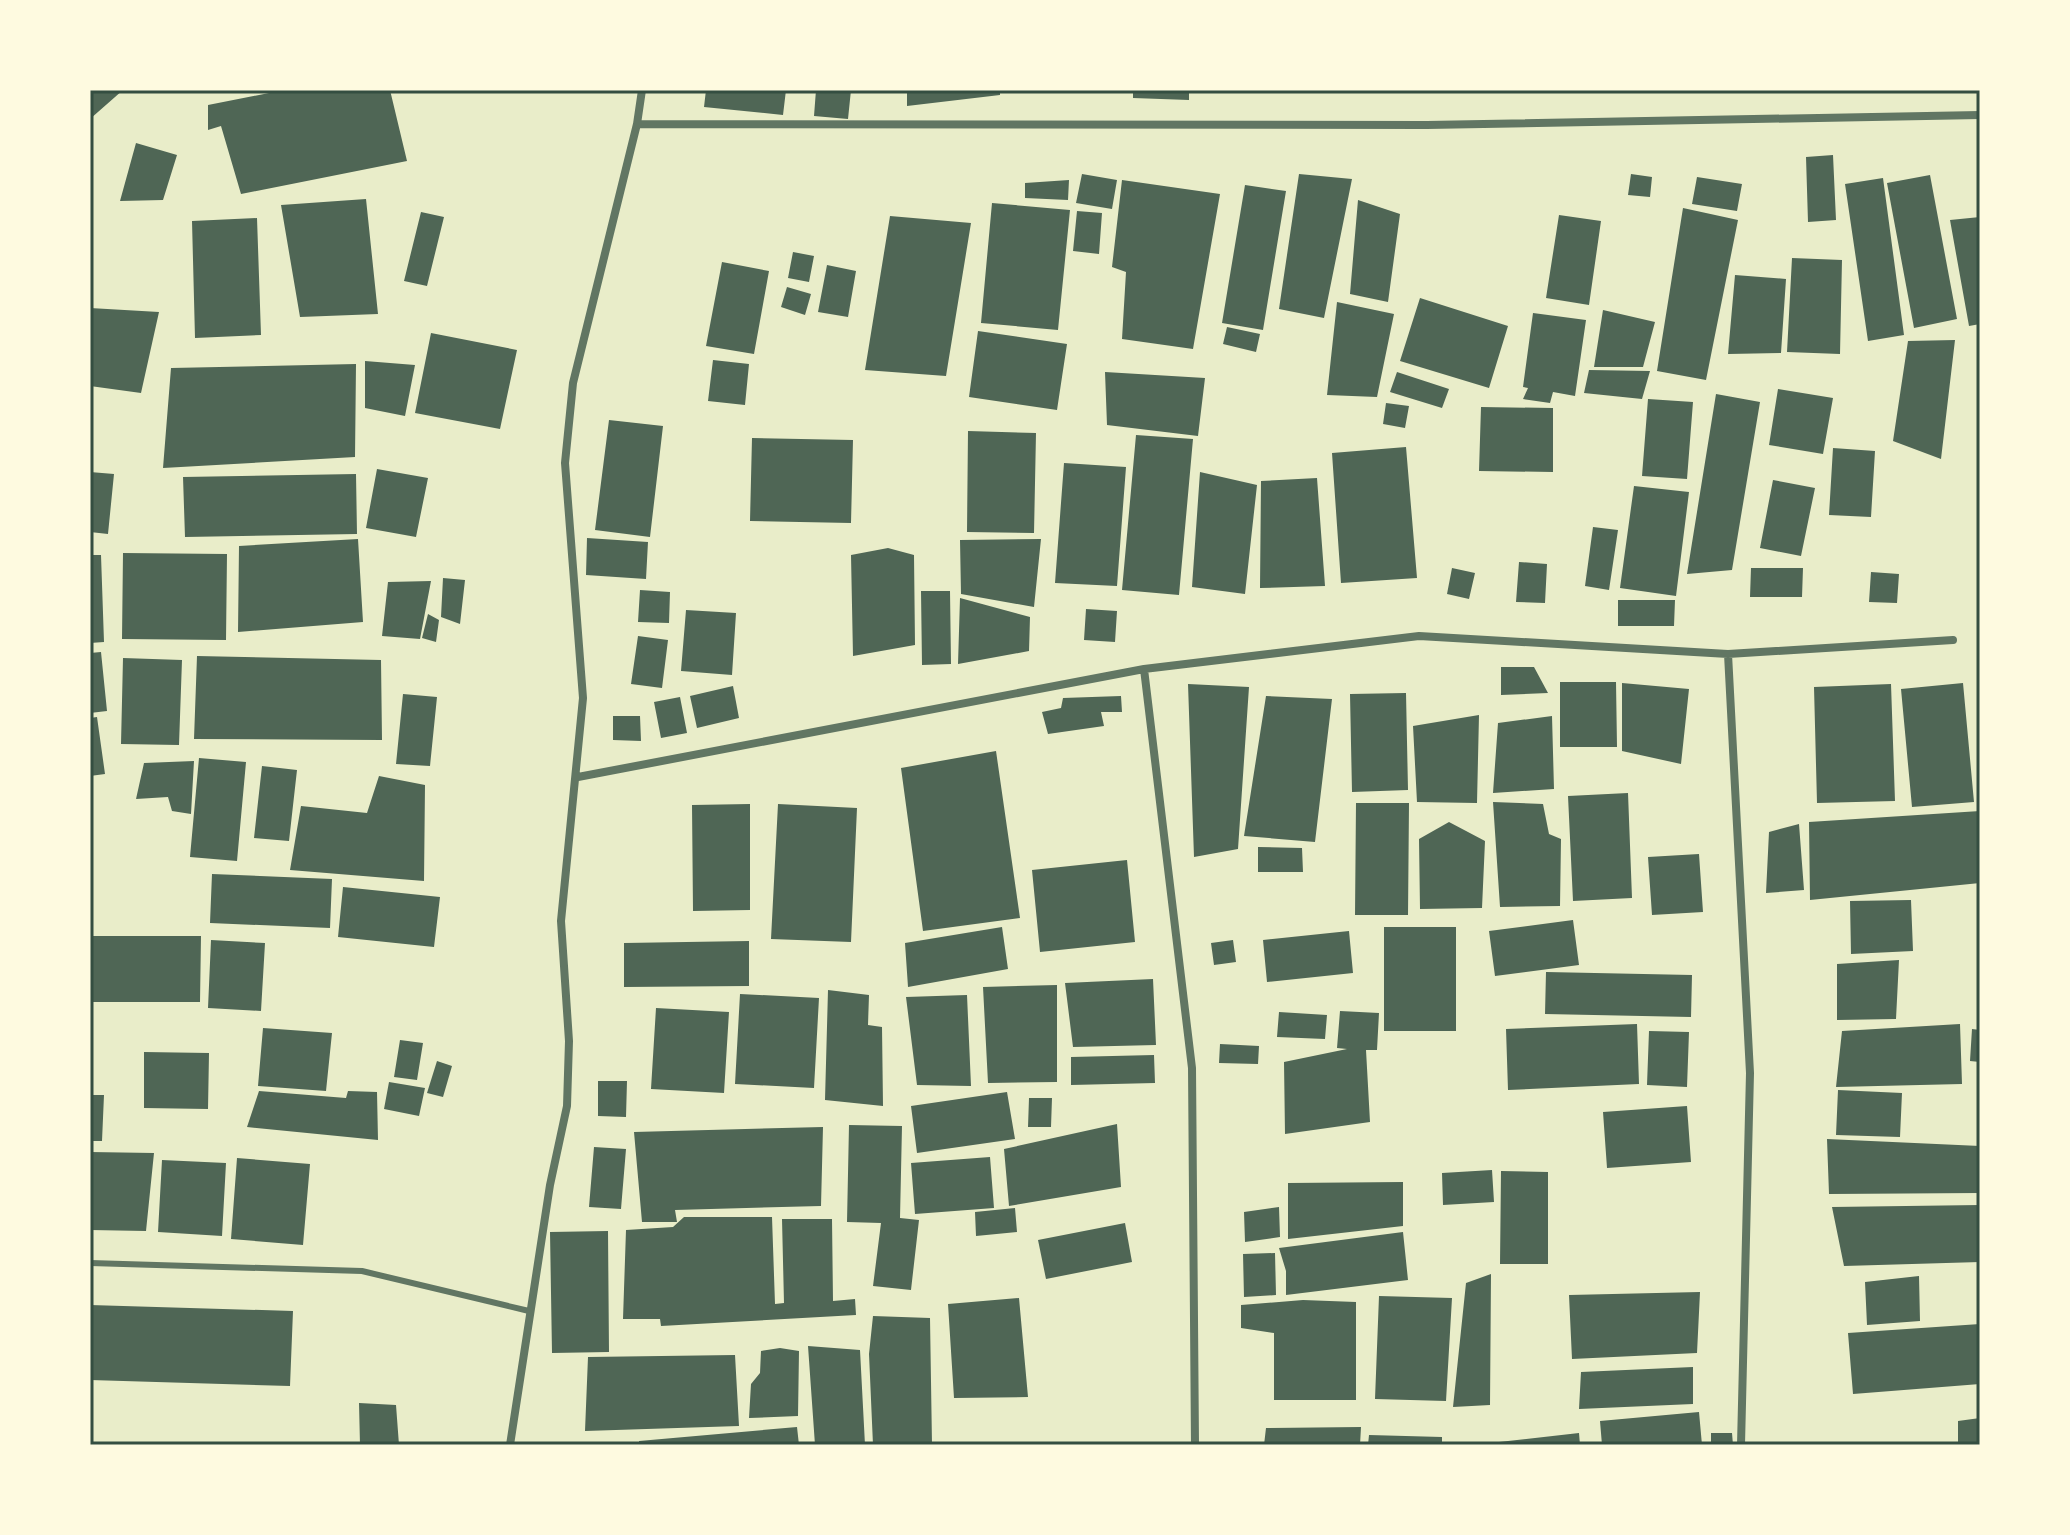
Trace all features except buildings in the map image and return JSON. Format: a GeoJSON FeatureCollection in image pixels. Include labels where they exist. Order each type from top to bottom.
{"type":"FeatureCollection","features":[{"type":"Feature","properties":{"kind":"street"},"geometry":{"type":"LineString","coordinates":[[510,1445],[529,1311],[567,1106],[569,1041],[561,921],[578,777],[583,698],[566,450],[573,383],[637,124],[642,90]]}},
{"type":"Feature","properties":{"kind":"street"},"geometry":{"type":"LineString","coordinates":[[637,124],[1427,125],[1980,115]]}},
{"type":"Feature","properties":{"kind":"street"},"geometry":{"type":"LineString","coordinates":[[578,777],[1144,669],[1419,636],[1728,654],[1953,640]]}},
{"type":"Feature","properties":{"kind":"street"},"geometry":{"type":"LineString","coordinates":[[1728,654],[1750,1073],[1741,1445]]}},
{"type":"Feature","properties":{"kind":"street"},"geometry":{"type":"LineString","coordinates":[[1144,669],[1192,1068],[1195,1445]]}},
{"type":"Feature","properties":{"kind":"lane"},"geometry":{"type":"LineString","coordinates":[[90,1263],[362,1271],[529,1311]]}}]}
